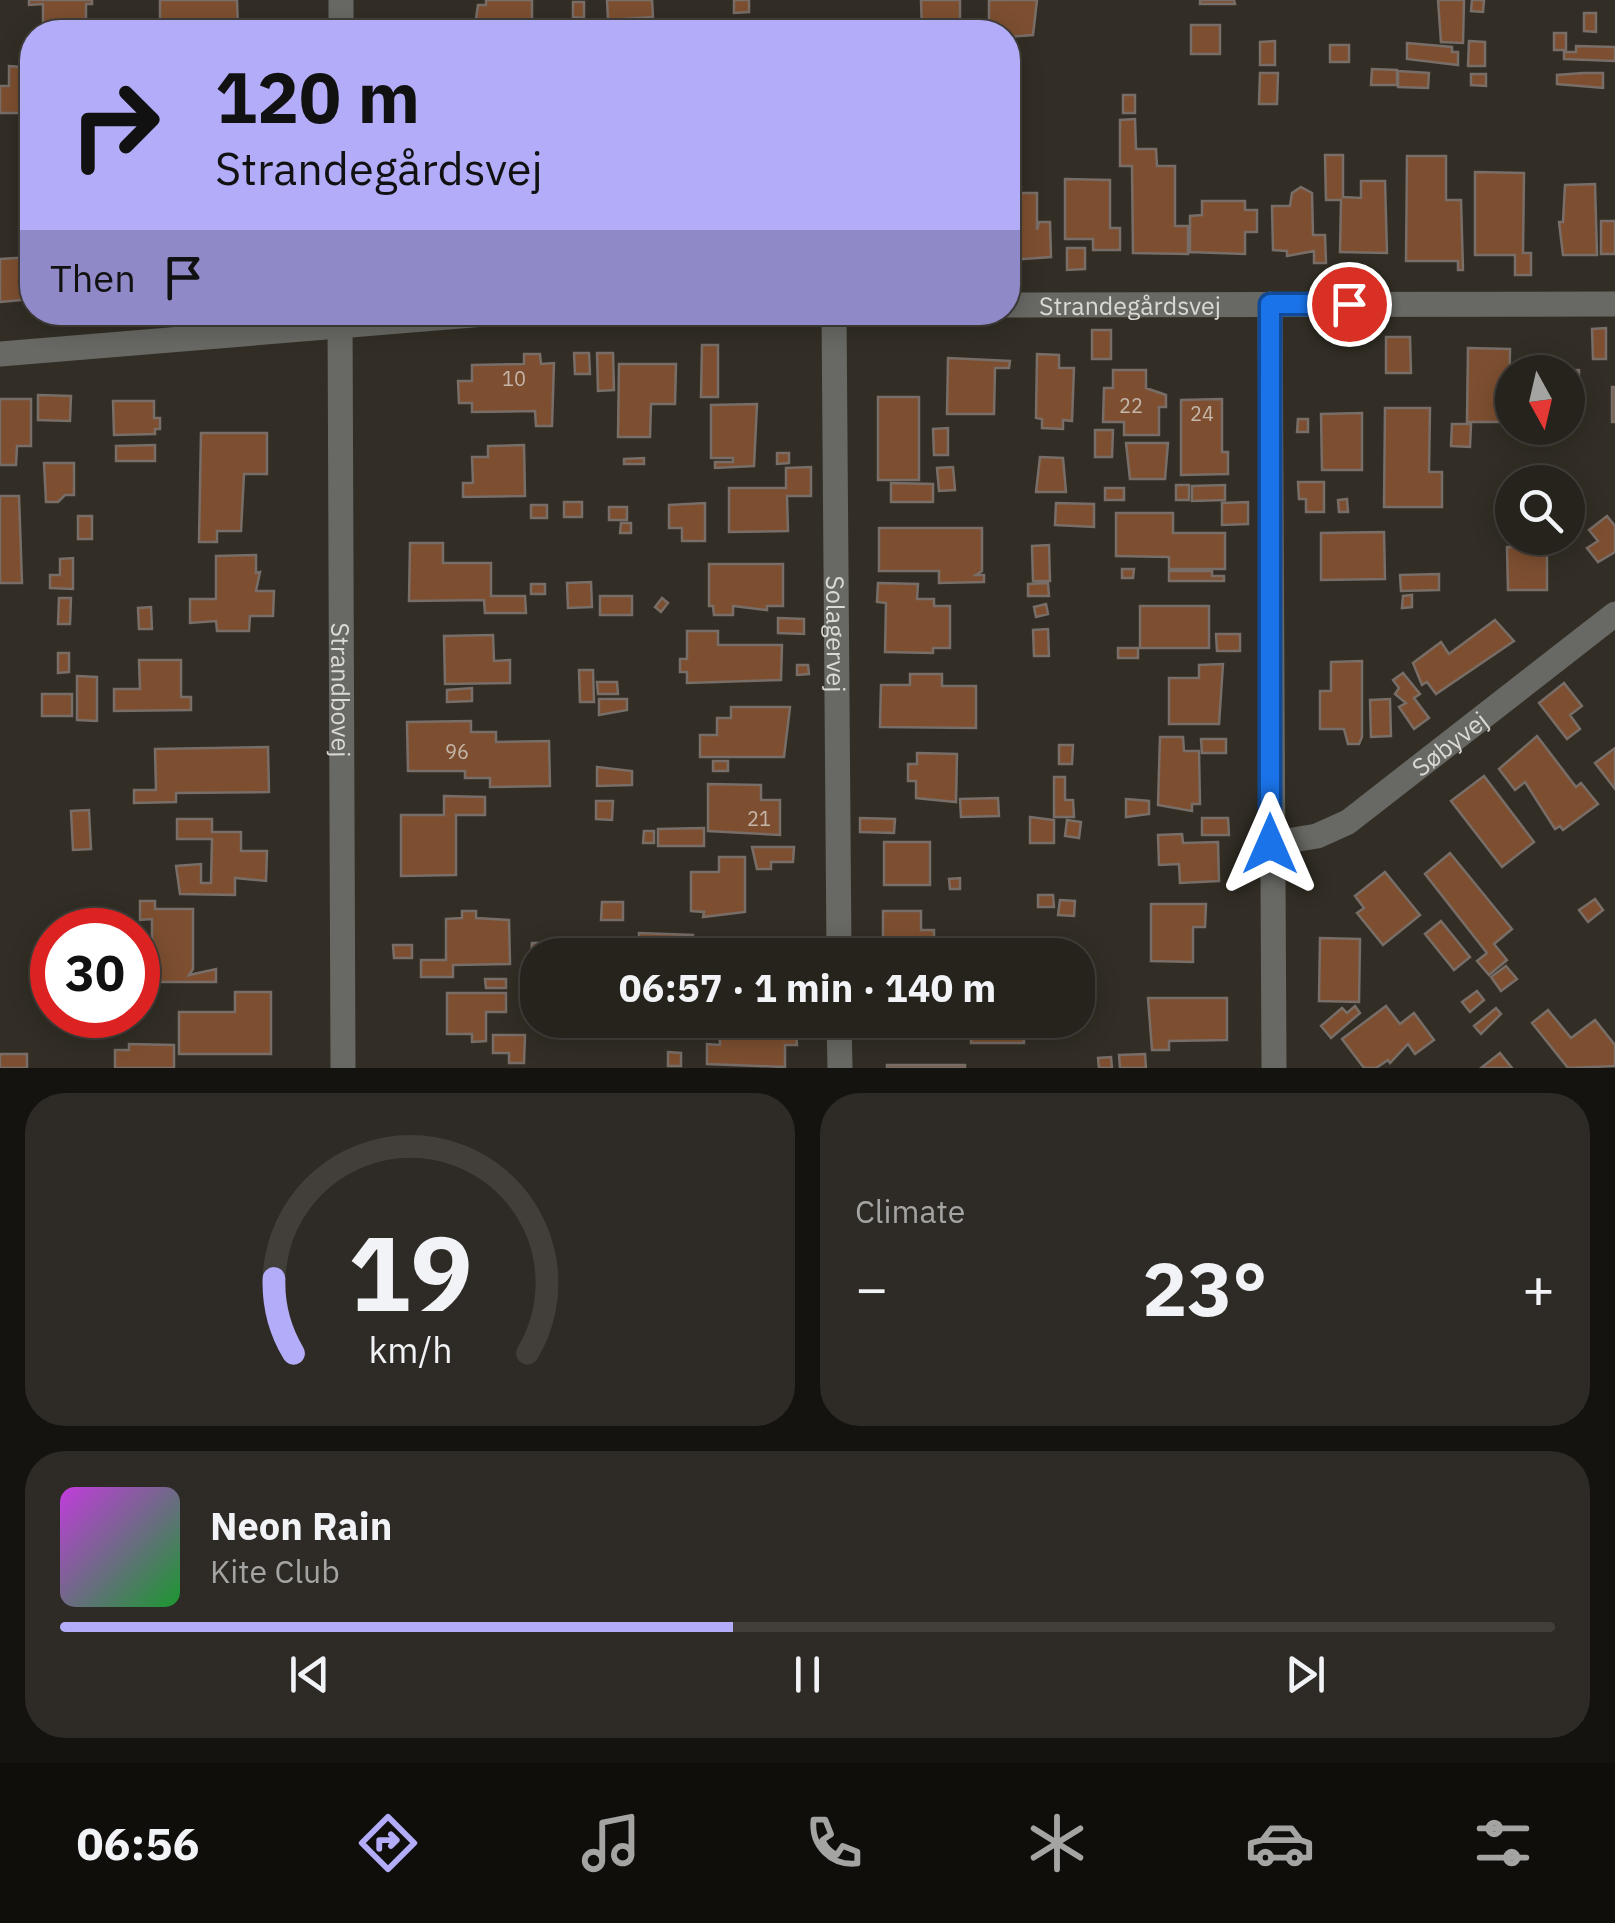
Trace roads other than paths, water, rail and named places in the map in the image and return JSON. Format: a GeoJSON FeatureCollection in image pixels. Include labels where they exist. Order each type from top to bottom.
{"type":"FeatureCollection","features":[{"type":"Feature","properties":{"kind":"street"},"geometry":{"type":"LineString","coordinates":[[1270,304],[1274,1068]]}},
{"type":"Feature","properties":{"kind":"street","name":"Strandegårdsvej"},"geometry":{"type":"LineString","coordinates":[[1020,305],[1615,304]]}},
{"type":"Feature","properties":{"kind":"street"},"geometry":{"type":"LineString","coordinates":[[0,354],[282,325]]}},
{"type":"Feature","properties":{"kind":"street","name":"Strandbovej"},"geometry":{"type":"LineString","coordinates":[[340,325],[343,1068]]}},
{"type":"Feature","properties":{"kind":"street","name":"Solagervej"},"geometry":{"type":"LineString","coordinates":[[834,325],[839,938]]}},
{"type":"Feature","properties":{"kind":"street","name":"Søbyvej"},"geometry":{"type":"LineString","coordinates":[[1270,844],[1317,836],[1348,822],[1615,614]]}},
{"type":"Feature","properties":{"kind":"street"},"geometry":{"type":"LineString","coordinates":[[839,1038],[840,1068]]}}]}
